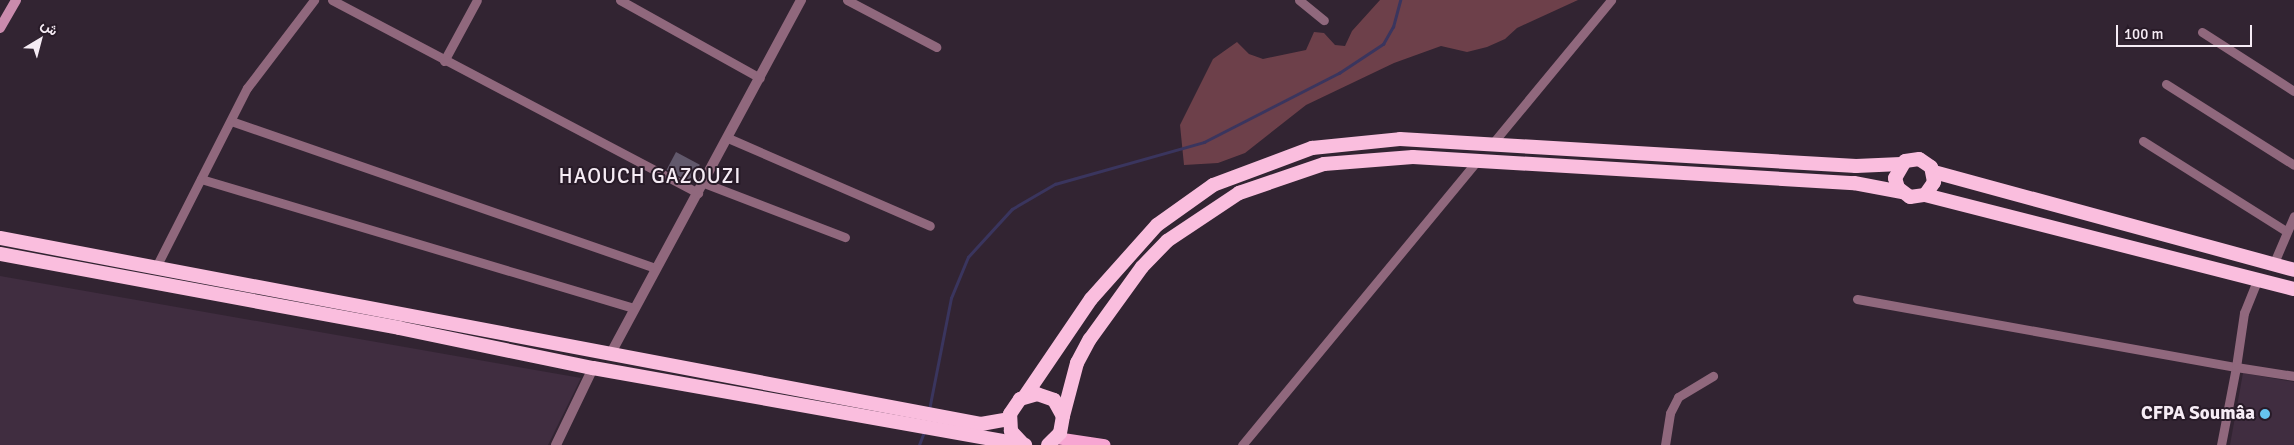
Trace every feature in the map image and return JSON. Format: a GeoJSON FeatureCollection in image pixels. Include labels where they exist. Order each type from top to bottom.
{"type":"FeatureCollection","features":[{"type":"Feature","properties":{"kind":"highway"},"geometry":{"type":"LineString","coordinates":[[1024,445],[1014,436],[1009,419],[1016,403],[1025,396],[1115,268],[1157,225],[1213,185],[1280,157],[1344,142],[1400,139],[1856,166],[1901,164],[1919,159],[1934,172],[2294,270]]}},
{"type":"Feature","properties":{"kind":"highway"},"geometry":{"type":"LineString","coordinates":[[1052,442],[1062,416],[1077,363],[1111,309],[1167,240],[1218,204],[1280,176],[1324,164],[1377,158],[1477,161],[1854,183],[1902,192],[1910,197],[1925,195],[2294,289]]}},
{"type":"Feature","properties":{"kind":"highway"},"geometry":{"type":"LineString","coordinates":[[1901,164],[1895,178],[1902,192]]}},
{"type":"Feature","properties":{"kind":"highway"},"geometry":{"type":"LineString","coordinates":[[1925,195],[1932,187],[1934,172]]}},
{"type":"Feature","properties":{"kind":"highway"},"geometry":{"type":"LineString","coordinates":[[0,238],[155,269],[611,352],[910,410],[939,423],[1024,445]]}},
{"type":"Feature","properties":{"kind":"highway"},"geometry":{"type":"LineString","coordinates":[[0,254],[593,368],[911,425],[939,423],[989,425],[1009,419]]}},
{"type":"Feature","properties":{"kind":"highway"},"geometry":{"type":"LineString","coordinates":[[1025,396],[1049,397],[1062,416]]}},
{"type":"Feature","properties":{"kind":"main road"},"geometry":{"type":"LineString","coordinates":[[0,28],[16,0]]}},
{"type":"Feature","properties":{"kind":"main road"},"geometry":{"type":"LineString","coordinates":[[1052,442],[1104,445]]}},
{"type":"Feature","properties":{"kind":"street"},"geometry":{"type":"LineString","coordinates":[[155,269],[247,88],[314,0]]}},
{"type":"Feature","properties":{"kind":"street"},"geometry":{"type":"LineString","coordinates":[[332,0],[444,61],[698,193]]}},
{"type":"Feature","properties":{"kind":"street"},"geometry":{"type":"LineString","coordinates":[[444,61],[477,0]]}},
{"type":"Feature","properties":{"kind":"street"},"geometry":{"type":"LineString","coordinates":[[620,0],[760,78]]}},
{"type":"Feature","properties":{"kind":"street"},"geometry":{"type":"LineString","coordinates":[[611,352],[654,268],[704,183],[801,0]]}},
{"type":"Feature","properties":{"kind":"street"},"geometry":{"type":"LineString","coordinates":[[847,0],[936,47]]}},
{"type":"Feature","properties":{"kind":"street"},"geometry":{"type":"LineString","coordinates":[[1298,0],[1324,20]]}},
{"type":"Feature","properties":{"kind":"street"},"geometry":{"type":"LineString","coordinates":[[1492,144],[1611,0]]}},
{"type":"Feature","properties":{"kind":"street"},"geometry":{"type":"LineString","coordinates":[[2202,32],[2294,91]]}},
{"type":"Feature","properties":{"kind":"street"},"geometry":{"type":"LineString","coordinates":[[2166,84],[2294,165]]}},
{"type":"Feature","properties":{"kind":"street"},"geometry":{"type":"LineString","coordinates":[[230,121],[654,268]]}},
{"type":"Feature","properties":{"kind":"street"},"geometry":{"type":"LineString","coordinates":[[728,138],[930,226]]}},
{"type":"Feature","properties":{"kind":"street"},"geometry":{"type":"LineString","coordinates":[[2144,141],[2286,231]]}},
{"type":"Feature","properties":{"kind":"street"},"geometry":{"type":"LineString","coordinates":[[1242,445],[1477,161]]}},
{"type":"Feature","properties":{"kind":"street"},"geometry":{"type":"LineString","coordinates":[[201,179],[633,308]]}},
{"type":"Feature","properties":{"kind":"street"},"geometry":{"type":"LineString","coordinates":[[704,183],[845,237]]}},
{"type":"Feature","properties":{"kind":"street"},"geometry":{"type":"LineString","coordinates":[[2273,265],[2294,216]]}},
{"type":"Feature","properties":{"kind":"street"},"geometry":{"type":"LineString","coordinates":[[2221,445],[2236,367],[2242,320],[2258,281]]}},
{"type":"Feature","properties":{"kind":"street"},"geometry":{"type":"LineString","coordinates":[[1857,299],[2294,376]]}},
{"type":"Feature","properties":{"kind":"street"},"geometry":{"type":"LineString","coordinates":[[556,445],[593,368]]}},
{"type":"Feature","properties":{"kind":"street"},"geometry":{"type":"LineString","coordinates":[[1665,445],[1670,413],[1678,397],[1713,376]]}},
{"type":"Feature","properties":{"kind":"shaded area"},"geometry":{"type":"Polygon","coordinates":[[[1380,0],[1578,0],[1517,28],[1505,39],[1487,47],[1467,52],[1441,46],[1394,63],[1306,105],[1245,153],[1218,163],[1184,165],[1180,125],[1213,59],[1237,42],[1249,54],[1263,59],[1306,50],[1314,32],[1324,33],[1335,45],[1345,46],[1352,31],[1380,0]]]}},
{"type":"Feature","properties":{"kind":"shaded area"},"geometry":{"type":"Polygon","coordinates":[[[0,276],[581,378],[548,445],[0,445],[0,276]]]}},
{"type":"Feature","properties":{"kind":"shaded area","name":"CFPA Soumâa"},"geometry":{"type":"Polygon","coordinates":[[[2243,373],[2294,382],[2294,445],[2230,445],[2243,373]]]}},
{"type":"Feature","properties":{"kind":"building"},"geometry":{"type":"Polygon","coordinates":[[[676,152],[700,165],[690,182],[667,170],[676,152]]]}},
{"type":"Feature","properties":{"kind":"waterway"},"geometry":{"type":"LineString","coordinates":[[929,410],[951,298],[968,257],[1012,209],[1055,184],[1204,142],[1339,73],[1383,44],[1393,27],[1400,0]]}},
{"type":"Feature","properties":{"kind":"waterway"},"geometry":{"type":"LineString","coordinates":[[919,445],[924,432]]}},
{"type":"Feature","properties":{"kind":"place","name":"CFPA Soumâa"},"geometry":{"type":"Point","coordinates":[2265,414]}},
{"type":"Feature","properties":{"kind":"district","name":"HAOUCH GAZOUZI"},"geometry":{"type":"Point","coordinates":[650,176]}}]}
